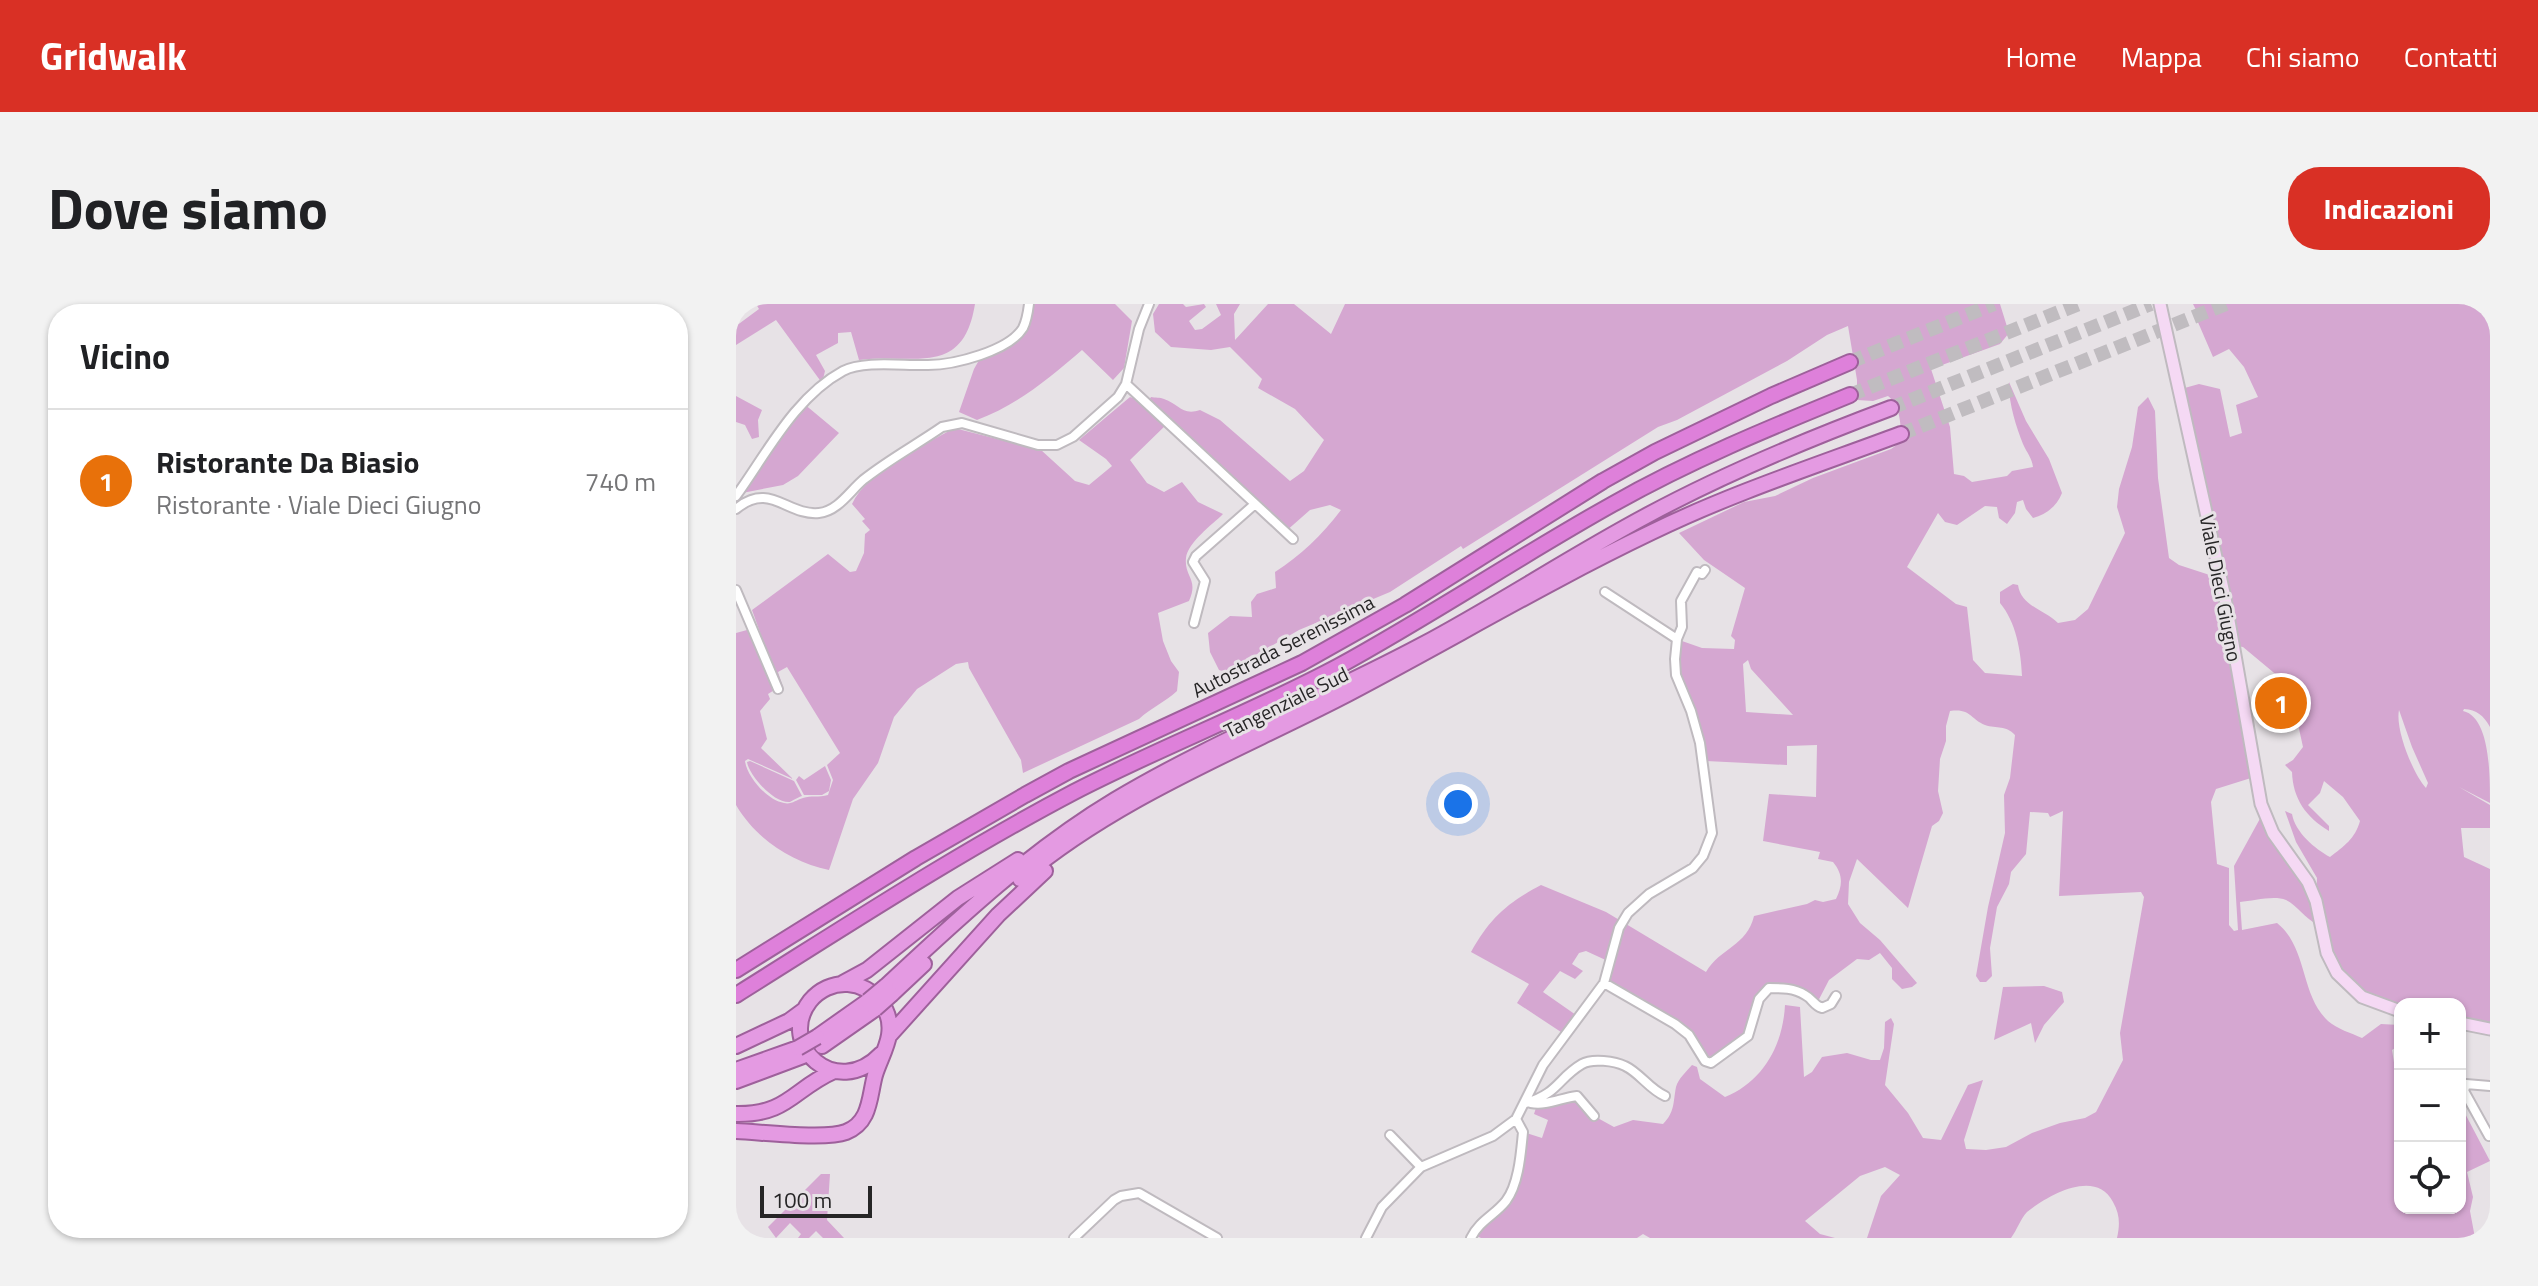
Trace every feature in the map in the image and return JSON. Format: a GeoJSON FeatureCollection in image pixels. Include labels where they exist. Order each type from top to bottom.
{"type":"FeatureCollection","features":[{"type":"Feature","properties":{"kind":"highway","name":"Autostrada Serenissima"},"geometry":{"type":"LineString","coordinates":[[736,970],[916,858],[1025,795],[1080,766],[1302,663],[1405,605],[1603,481],[1655,452],[1850,362]]}},
{"type":"Feature","properties":{"kind":"highway","name":"Autostrada Serenissima"},"geometry":{"type":"LineString","coordinates":[[736,995],[979,843],[1025,818],[1118,770],[1310,681],[1411,626],[1545,544],[1664,477],[1850,395]]}},
{"type":"Feature","properties":{"kind":"highway","name":"Tangenziale Sud"},"geometry":{"type":"LineString","coordinates":[[889,990],[985,896],[1047,845],[1147,782],[1422,645],[1647,515],[1724,476],[1806,440],[1891,408]]}},
{"type":"Feature","properties":{"kind":"highway","name":"Tangenziale Sud"},"geometry":{"type":"LineString","coordinates":[[736,1081],[820,1042],[872,1005],[1028,872],[1110,815],[1200,766],[1426,654],[1653,531],[1728,499],[1901,434]]}},
{"type":"Feature","properties":{"kind":"highway"},"geometry":{"type":"LineString","coordinates":[[736,1131],[838,1134],[860,1124],[870,1103],[881,1054],[889,1036],[998,915],[1110,815]]}},
{"type":"Feature","properties":{"kind":"highway"},"geometry":{"type":"LineString","coordinates":[[870,1103],[864,1082],[815,1061],[803,1042],[801,1020],[805,1010],[819,992],[867,970],[958,898],[1001,869],[1047,845]]}},
{"type":"Feature","properties":{"kind":"highway"},"geometry":{"type":"LineString","coordinates":[[840,984],[864,988],[882,1003],[890,1025],[889,1036]]}},
{"type":"Feature","properties":{"kind":"highway"},"geometry":{"type":"LineString","coordinates":[[736,1046],[784,1024],[805,1010]]}},
{"type":"Feature","properties":{"kind":"highway","name":"Tangenziale Sud"},"geometry":{"type":"LineString","coordinates":[[736,1070],[801,1052]]}},
{"type":"Feature","properties":{"kind":"highway"},"geometry":{"type":"LineString","coordinates":[[736,1114],[778,1108],[814,1082],[872,1063],[881,1054]]}},
{"type":"Feature","properties":{"kind":"main road","name":"Viale Dieci Giugno"},"geometry":{"type":"LineString","coordinates":[[2160,304],[2225,598],[2261,804],[2273,833],[2308,882],[2316,901],[2327,953],[2337,973],[2362,997],[2394,1009]]}},
{"type":"Feature","properties":{"kind":"main road"},"geometry":{"type":"LineString","coordinates":[[2466,1024],[2490,1029]]}},
{"type":"Feature","properties":{"kind":"street"},"geometry":{"type":"LineString","coordinates":[[736,496],[803,403],[818,388],[846,369],[881,364],[933,365],[983,355],[1022,330],[1029,304]]}},
{"type":"Feature","properties":{"kind":"street"},"geometry":{"type":"LineString","coordinates":[[736,509],[757,498],[780,500],[804,511],[818,513],[832,509],[864,479],[942,427],[953,424],[962,423],[1038,445],[1057,445],[1091,423],[1118,397],[1126,384],[1139,329],[1149,304]]}},
{"type":"Feature","properties":{"kind":"street"},"geometry":{"type":"LineString","coordinates":[[1126,384],[1293,539]]}},
{"type":"Feature","properties":{"kind":"street"},"geometry":{"type":"LineString","coordinates":[[1194,623],[1205,581],[1193,562],[1196,556],[1255,504]]}},
{"type":"Feature","properties":{"kind":"street"},"geometry":{"type":"LineString","coordinates":[[1366,1238],[1382,1207],[1421,1167],[1493,1136],[1516,1119],[1543,1065],[1604,983],[1619,928],[1628,913],[1649,894],[1693,868],[1703,856],[1712,833],[1700,743],[1676,675],[1677,639],[1684,614],[1681,601],[1697,572],[1702,574],[1705,570]]}},
{"type":"Feature","properties":{"kind":"street"},"geometry":{"type":"LineString","coordinates":[[736,590],[778,689]]}},
{"type":"Feature","properties":{"kind":"street"},"geometry":{"type":"LineString","coordinates":[[1605,592],[1677,639]]}},
{"type":"Feature","properties":{"kind":"street"},"geometry":{"type":"LineString","coordinates":[[1604,983],[1675,1024],[1689,1035],[1705,1061],[1711,1063],[1748,1036],[1759,999],[1769,988],[1783,987],[1805,995],[1815,1007],[1822,1008],[1831,1004],[1836,996]]}},
{"type":"Feature","properties":{"kind":"street"},"geometry":{"type":"LineString","coordinates":[[1526,1103],[1553,1092],[1582,1063],[1591,1061],[1628,1067],[1654,1091],[1665,1096]]}},
{"type":"Feature","properties":{"kind":"street"},"geometry":{"type":"LineString","coordinates":[[2489,1136],[2464,1091],[2466,1084],[2490,1086]]}},
{"type":"Feature","properties":{"kind":"street"},"geometry":{"type":"LineString","coordinates":[[1526,1103],[1541,1105],[1559,1098],[1577,1096],[1594,1116]]}},
{"type":"Feature","properties":{"kind":"street"},"geometry":{"type":"LineString","coordinates":[[1471,1238],[1476,1228],[1506,1202],[1511,1193],[1523,1132],[1516,1119]]}},
{"type":"Feature","properties":{"kind":"street"},"geometry":{"type":"LineString","coordinates":[[1390,1135],[1421,1167]]}},
{"type":"Feature","properties":{"kind":"street"},"geometry":{"type":"LineString","coordinates":[[1078,1237],[1114,1200],[1130,1193],[1139,1193],[1217,1238]]}},
{"type":"Feature","properties":{"kind":"shaded area"},"geometry":{"type":"Polygon","coordinates":[[[756,304],[975,304],[969,327],[960,343],[934,357],[859,360],[851,332],[838,333],[838,343],[816,355],[825,371],[822,383],[776,320],[736,345],[736,326],[759,309],[756,304]]]}},
{"type":"Feature","properties":{"kind":"shaded area"},"geometry":{"type":"Polygon","coordinates":[[[1029,304],[1115,304],[1132,321],[1124,368],[1113,380],[1082,350],[1006,407],[977,420],[959,412],[982,355],[1022,330],[1029,304]]]}},
{"type":"Feature","properties":{"kind":"shaded area"},"geometry":{"type":"Polygon","coordinates":[[[1159,304],[1183,304],[1186,307],[1204,304],[1206,307],[1189,321],[1195,330],[1202,329],[1221,315],[1216,304],[1240,304],[1234,314],[1235,340],[1268,304],[1294,304],[1331,334],[1345,304],[2000,304],[2009,333],[2000,344],[1931,369],[1950,427],[1954,474],[1972,482],[2007,476],[2012,471],[2033,467],[2015,422],[2009,382],[2026,421],[2049,459],[2062,493],[2051,509],[2033,518],[2023,500],[2017,502],[2015,513],[2007,524],[1999,518],[1997,507],[1985,506],[1957,525],[1945,522],[1938,513],[1907,567],[1956,604],[1967,607],[1973,660],[1985,673],[2022,676],[2017,637],[2000,603],[2000,592],[2013,584],[2018,585],[2028,603],[2058,623],[2075,620],[2088,609],[2125,533],[2117,507],[2119,489],[2132,447],[2138,407],[2148,397],[2155,411],[2158,478],[2169,558],[2179,565],[2225,580],[2181,389],[2199,384],[2220,389],[2230,437],[2242,433],[2236,405],[2258,397],[2244,367],[2229,349],[2213,357],[2193,304],[2490,304],[2490,727],[2476,712],[2463,711],[2472,715],[2479,724],[2487,748],[2490,803],[2459,787],[2490,805],[2490,828],[2461,828],[2464,857],[2490,869],[2490,1029],[2466,1024],[2466,998],[2394,998],[2394,1009],[2362,997],[2337,973],[2316,901],[2317,878],[2296,842],[2285,811],[2292,814],[2306,839],[2330,857],[2352,837],[2360,821],[2343,797],[2324,781],[2320,793],[2308,805],[2329,826],[2329,831],[2302,806],[2295,791],[2292,772],[2285,765],[2303,747],[2294,706],[2293,676],[2279,677],[2243,647],[2230,645],[2251,778],[2216,789],[2211,802],[2217,864],[2229,868],[2229,925],[2234,931],[2238,930],[2234,866],[2262,815],[2305,879],[2317,924],[2286,900],[2270,898],[2240,902],[2242,930],[2277,923],[2287,933],[2319,1010],[2336,1026],[2362,1038],[2381,1024],[2394,1025],[2394,1214],[2466,1214],[2466,1115],[2490,1161],[2467,1172],[2473,1197],[2470,1211],[2475,1238],[2117,1238],[2119,1220],[2113,1202],[2105,1192],[2084,1186],[2059,1192],[2036,1205],[2025,1215],[2011,1238],[1867,1238],[1881,1196],[1900,1175],[1885,1167],[1860,1176],[1805,1221],[1820,1234],[1835,1238],[1650,1238],[1643,1234],[1637,1238],[1481,1238],[1473,1234],[1511,1193],[1523,1132],[1542,1138],[1548,1120],[1534,1114],[1537,1105],[1577,1096],[1594,1116],[1614,1127],[1633,1120],[1663,1124],[1672,1111],[1677,1084],[1692,1065],[1697,1067],[1700,1079],[1725,1097],[1750,1082],[1775,1048],[1785,1005],[1800,1007],[1804,1077],[1812,1072],[1822,1057],[1847,1053],[1880,1060],[1884,1048],[1885,1022],[1891,1018],[1894,1024],[1885,1085],[1923,1138],[1941,1140],[1968,1085],[1983,1080],[1964,1140],[1966,1149],[2006,1147],[2032,1133],[2096,1112],[2123,1060],[2120,1033],[2144,897],[2141,892],[2059,896],[2063,811],[2050,817],[2048,813],[2030,812],[2026,854],[2011,872],[2009,884],[1997,907],[1990,948],[1992,976],[1986,982],[1980,982],[1976,976],[2005,833],[2004,795],[2010,778],[2015,735],[2005,728],[1980,723],[1962,711],[1950,711],[1940,759],[1938,791],[1943,813],[1932,826],[1908,908],[1857,859],[1849,882],[1848,904],[1860,923],[1880,940],[1917,983],[1912,987],[1902,989],[1892,979],[1892,968],[1880,953],[1869,960],[1857,959],[1829,980],[1815,1007],[1808,996],[1769,988],[1759,999],[1748,1036],[1711,1063],[1689,1035],[1604,983],[1610,962],[1586,951],[1579,953],[1572,964],[1583,971],[1575,979],[1560,971],[1543,992],[1576,1015],[1561,1032],[1517,1003],[1529,984],[1471,952],[1500,912],[1541,885],[1606,912],[1706,972],[1718,957],[1746,934],[1754,916],[1815,900],[1836,899],[1841,880],[1833,862],[1818,859],[1820,852],[1763,841],[1769,794],[1816,797],[1817,745],[1787,746],[1787,765],[1706,761],[1697,716],[1681,674],[1682,641],[1702,648],[1734,649],[1735,640],[1731,636],[1745,588],[1704,560],[1679,533],[1744,502],[1775,496],[1813,478],[1891,449],[1901,442],[1898,411],[1888,396],[1873,401],[1857,400],[1857,380],[1848,326],[1677,420],[1658,427],[1390,592],[1299,630],[1226,672],[1219,670],[1210,652],[1208,633],[1230,616],[1252,617],[1251,602],[1257,594],[1276,588],[1275,572],[1310,544],[1341,510],[1330,505],[1310,510],[1285,532],[1168,423],[1130,460],[1147,483],[1164,492],[1182,482],[1198,502],[1223,514],[1188,552],[1186,564],[1192,583],[1189,601],[1158,613],[1163,641],[1179,672],[1177,691],[1139,719],[1023,773],[1021,760],[968,662],[956,664],[917,689],[894,717],[878,763],[853,799],[829,870],[788,855],[764,838],[736,805],[736,633],[747,630],[776,689],[768,694],[770,699],[760,711],[767,739],[761,748],[793,779],[748,759],[745,761],[750,774],[765,793],[784,803],[828,795],[833,780],[827,765],[840,753],[787,667],[778,672],[783,687],[780,688],[752,610],[828,554],[850,572],[856,571],[864,553],[865,534],[870,530],[852,504],[859,492],[883,470],[954,428],[1041,450],[1075,481],[1089,485],[1112,466],[1079,440],[1130,397],[1147,403],[1151,397],[1162,398],[1185,410],[1200,410],[1220,420],[1290,481],[1304,471],[1324,440],[1295,409],[1258,388],[1262,379],[1230,347],[1211,350],[1171,347],[1155,332],[1153,314],[1159,304]],[[1748,660],[1743,664],[1746,712],[1793,715],[1751,669],[1748,660]],[[2399,710],[2406,751],[2426,788],[2428,783],[2399,710]]]}},
{"type":"Feature","properties":{"kind":"shaded area"},"geometry":{"type":"Polygon","coordinates":[[[736,396],[762,410],[758,420],[759,437],[752,439],[745,425],[736,422],[736,396]]]}},
{"type":"Feature","properties":{"kind":"shaded area"},"geometry":{"type":"Polygon","coordinates":[[[803,403],[839,433],[798,476],[783,485],[737,494],[803,403]]]}},
{"type":"Feature","properties":{"kind":"shaded area"},"geometry":{"type":"Polygon","coordinates":[[[747,762],[794,781],[802,796],[790,802],[777,798],[763,788],[752,774],[747,762]]]}},
{"type":"Feature","properties":{"kind":"shaded area"},"geometry":{"type":"Polygon","coordinates":[[[825,766],[831,780],[829,791],[822,795],[804,795],[796,780],[799,776],[804,780],[825,766]]]}},
{"type":"Feature","properties":{"kind":"shaded area"},"geometry":{"type":"Polygon","coordinates":[[[2044,986],[2062,992],[2064,1002],[2044,1025],[2035,1043],[2031,1023],[1994,1040],[2003,987],[2044,986]]]}},
{"type":"Feature","properties":{"kind":"shaded area"},"geometry":{"type":"Polygon","coordinates":[[[821,1174],[830,1174],[827,1220],[844,1238],[823,1238],[816,1231],[809,1238],[798,1238],[801,1234],[790,1223],[776,1238],[768,1227],[821,1174]]]}},
{"type":"Feature","properties":{"kind":"tunnel"},"geometry":{"type":"LineString","coordinates":[[1850,362],[1994,304]]}},
{"type":"Feature","properties":{"kind":"tunnel"},"geometry":{"type":"LineString","coordinates":[[1850,395],[2079,304]]}},
{"type":"Feature","properties":{"kind":"tunnel"},"geometry":{"type":"LineString","coordinates":[[1891,408],[2151,304]]}},
{"type":"Feature","properties":{"kind":"tunnel"},"geometry":{"type":"LineString","coordinates":[[1901,434],[2226,304]]}},
{"type":"Feature","properties":{"kind":"place","name":"Ristorante Da Biasio"},"geometry":{"type":"Point","coordinates":[2281,703]}}]}
